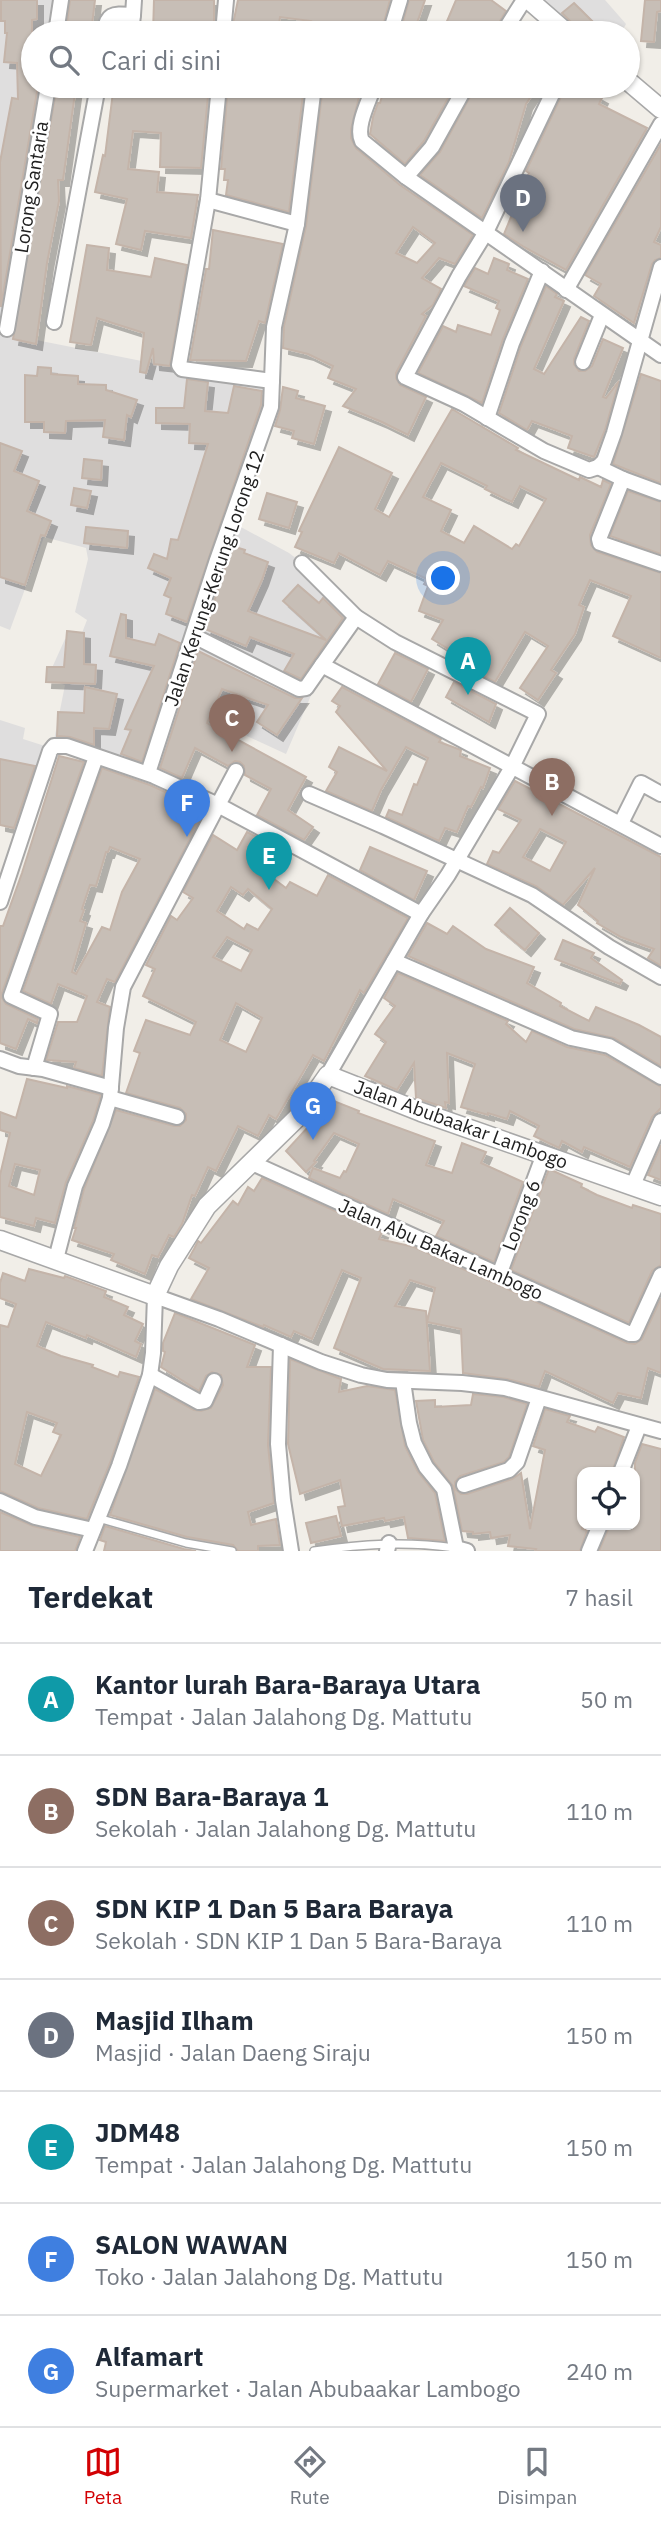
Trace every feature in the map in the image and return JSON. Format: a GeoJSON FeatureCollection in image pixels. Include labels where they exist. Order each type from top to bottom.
{"type":"FeatureCollection","features":[{"type":"Feature","properties":{"kind":"street"},"geometry":{"type":"LineString","coordinates":[[58,21],[61,0]]}},
{"type":"Feature","properties":{"kind":"street"},"geometry":{"type":"LineString","coordinates":[[132,21],[134,0]]}},
{"type":"Feature","properties":{"kind":"street"},"geometry":{"type":"LineString","coordinates":[[224,21],[226,0]]}},
{"type":"Feature","properties":{"kind":"street"},"geometry":{"type":"LineString","coordinates":[[394,21],[400,0]]}},
{"type":"Feature","properties":{"kind":"street"},"geometry":{"type":"LineString","coordinates":[[511,21],[526,0],[553,21]]}},
{"type":"Feature","properties":{"kind":"street"},"geometry":{"type":"LineString","coordinates":[[107,21],[111,16],[133,15]]}},
{"type":"Feature","properties":{"kind":"street"},"geometry":{"type":"LineString","coordinates":[[640,91],[661,109]]}},
{"type":"Feature","properties":{"kind":"street","name":"Lorong Santaria"},"geometry":{"type":"LineString","coordinates":[[7,329],[46,98]]}},
{"type":"Feature","properties":{"kind":"street"},"geometry":{"type":"LineString","coordinates":[[54,322],[96,98]]}},
{"type":"Feature","properties":{"kind":"street"},"geometry":{"type":"LineString","coordinates":[[218,98],[208,200],[180,367],[184,370],[272,381]]}},
{"type":"Feature","properties":{"kind":"street","name":"Jalan Kerung-Kerung Lorong 12"},"geometry":{"type":"LineString","coordinates":[[148,774],[217,560],[271,407],[274,327],[297,224],[313,98]]}},
{"type":"Feature","properties":{"kind":"street"},"geometry":{"type":"LineString","coordinates":[[370,98],[360,138],[406,177],[661,355]]}},
{"type":"Feature","properties":{"kind":"street"},"geometry":{"type":"LineString","coordinates":[[406,177],[432,148],[459,98]]}},
{"type":"Feature","properties":{"kind":"street"},"geometry":{"type":"LineString","coordinates":[[550,98],[486,232],[459,276],[405,377],[464,404],[544,451],[589,470],[598,467],[604,461],[614,433],[661,267]]}},
{"type":"Feature","properties":{"kind":"street"},"geometry":{"type":"LineString","coordinates":[[566,290],[661,124]]}},
{"type":"Feature","properties":{"kind":"street"},"geometry":{"type":"LineString","coordinates":[[208,200],[297,224]]}},
{"type":"Feature","properties":{"kind":"street"},"geometry":{"type":"LineString","coordinates":[[487,418],[512,343],[542,271]]}},
{"type":"Feature","properties":{"kind":"street"},"geometry":{"type":"LineString","coordinates":[[583,362],[602,315]]}},
{"type":"Feature","properties":{"kind":"street"},"geometry":{"type":"LineString","coordinates":[[598,467],[661,493]]}},
{"type":"Feature","properties":{"kind":"street"},"geometry":{"type":"LineString","coordinates":[[623,479],[599,539],[600,543],[661,564]]}},
{"type":"Feature","properties":{"kind":"street"},"geometry":{"type":"LineString","coordinates":[[85,1551],[123,1456],[150,1375],[155,1296],[169,1266],[207,1206],[300,1115],[328,1075],[421,914],[512,767],[538,714],[395,642],[356,617],[302,563]]}},
{"type":"Feature","properties":{"kind":"street"},"geometry":{"type":"LineString","coordinates":[[194,636],[299,689],[306,688],[356,617]]}},
{"type":"Feature","properties":{"kind":"street"},"geometry":{"type":"LineString","coordinates":[[322,665],[661,846]]}},
{"type":"Feature","properties":{"kind":"street"},"geometry":{"type":"LineString","coordinates":[[0,902],[50,751],[59,745],[148,774],[218,805],[421,914]]}},
{"type":"Feature","properties":{"kind":"street"},"geometry":{"type":"LineString","coordinates":[[34,1068],[50,1014],[11,996],[96,757]]}},
{"type":"Feature","properties":{"kind":"street"},"geometry":{"type":"LineString","coordinates":[[56,1259],[75,1186],[102,1124],[111,1093],[116,1028],[123,987],[236,771]]}},
{"type":"Feature","properties":{"kind":"street"},"geometry":{"type":"LineString","coordinates":[[621,823],[641,783],[661,794]]}},
{"type":"Feature","properties":{"kind":"street"},"geometry":{"type":"LineString","coordinates":[[309,794],[532,895],[609,947],[661,977]]}},
{"type":"Feature","properties":{"kind":"street"},"geometry":{"type":"LineString","coordinates":[[394,961],[571,1038],[609,1046],[661,1077]]}},
{"type":"Feature","properties":{"kind":"street"},"geometry":{"type":"LineString","coordinates":[[0,1059],[43,1069],[177,1117]]}},
{"type":"Feature","properties":{"kind":"street","name":"Jalan Abubaakar Lambogo"},"geometry":{"type":"LineString","coordinates":[[328,1075],[421,1112],[661,1196]]}},
{"type":"Feature","properties":{"kind":"street"},"geometry":{"type":"LineString","coordinates":[[632,1185],[661,1121]]}},
{"type":"Feature","properties":{"kind":"street","name":"Lorong 6"},"geometry":{"type":"LineString","coordinates":[[499,1275],[544,1154]]}},
{"type":"Feature","properties":{"kind":"street","name":"Jalan Abu Bakar Lambogo"},"geometry":{"type":"LineString","coordinates":[[252,1163],[630,1334],[634,1334],[640,1325],[661,1275]]}},
{"type":"Feature","properties":{"kind":"street"},"geometry":{"type":"LineString","coordinates":[[0,1240],[219,1319],[349,1372],[403,1381],[483,1385],[661,1431]]}},
{"type":"Feature","properties":{"kind":"street"},"geometry":{"type":"LineString","coordinates":[[281,1345],[278,1444],[291,1551]]}},
{"type":"Feature","properties":{"kind":"street"},"geometry":{"type":"LineString","coordinates":[[150,1375],[199,1402],[205,1401],[214,1381]]}},
{"type":"Feature","properties":{"kind":"street"},"geometry":{"type":"LineString","coordinates":[[403,1381],[414,1443],[426,1467],[444,1489],[462,1549]]}},
{"type":"Feature","properties":{"kind":"street"},"geometry":{"type":"LineString","coordinates":[[464,1485],[509,1470],[517,1462],[539,1398]]}},
{"type":"Feature","properties":{"kind":"street"},"geometry":{"type":"LineString","coordinates":[[623,1467],[639,1426]]}},
{"type":"Feature","properties":{"kind":"street"},"geometry":{"type":"LineString","coordinates":[[0,1502],[46,1520],[96,1524]]}},
{"type":"Feature","properties":{"kind":"street"},"geometry":{"type":"LineString","coordinates":[[589,1551],[598,1530]]}},
{"type":"Feature","properties":{"kind":"lane"},"geometry":{"type":"LineString","coordinates":[[96,1524],[232,1551]]}},
{"type":"Feature","properties":{"kind":"lane"},"geometry":{"type":"LineString","coordinates":[[314,1551],[359,1544],[388,1547],[421,1543],[462,1549]]}},
{"type":"Feature","properties":{"kind":"shaded area"},"geometry":{"type":"Polygon","coordinates":[[[0,0],[60,0],[56,21],[21,21],[21,98],[44,98],[6,334],[273,385],[281,397],[239,526],[289,553],[353,601],[353,618],[321,672],[286,754],[208,718],[176,781],[144,764],[54,740],[65,685],[47,679],[65,639],[80,638],[87,620],[75,612],[88,559],[86,548],[44,537],[10,630],[0,626],[0,0]]]}},
{"type":"Feature","properties":{"kind":"shaded area"},"geometry":{"type":"Polygon","coordinates":[[[530,0],[605,0],[623,21],[555,21],[530,0]]]}},
{"type":"Feature","properties":{"kind":"shaded area"},"geometry":{"type":"Polygon","coordinates":[[[0,720],[25,728],[23,739],[48,747],[36,804],[0,793],[0,720]]]}},
{"type":"Feature","properties":{"kind":"building"},"geometry":{"type":"Polygon","coordinates":[[[1,0],[37,0],[37,19],[21,21],[21,98],[36,98],[1,307],[0,162],[12,98],[18,99],[17,63],[4,62],[7,33],[5,21],[1,21],[1,0]]]}},
{"type":"Feature","properties":{"kind":"building"},"geometry":{"type":"Polygon","coordinates":[[[70,0],[95,0],[92,21],[67,21],[70,0]]]}},
{"type":"Feature","properties":{"kind":"building"},"geometry":{"type":"Polygon","coordinates":[[[154,0],[214,0],[214,21],[153,21],[154,0]]]}},
{"type":"Feature","properties":{"kind":"building"},"geometry":{"type":"Polygon","coordinates":[[[238,0],[390,0],[384,21],[311,21],[280,17],[279,21],[234,21],[238,0]]]}},
{"type":"Feature","properties":{"kind":"building"},"geometry":{"type":"Polygon","coordinates":[[[409,0],[425,0],[418,21],[403,21],[409,0]]]}},
{"type":"Feature","properties":{"kind":"building"},"geometry":{"type":"Polygon","coordinates":[[[456,0],[491,0],[506,11],[500,21],[447,21],[456,0]]]}},
{"type":"Feature","properties":{"kind":"building"},"geometry":{"type":"Polygon","coordinates":[[[645,0],[661,0],[654,42],[641,41],[645,0]]]}},
{"type":"Feature","properties":{"kind":"building"},"geometry":{"type":"Polygon","coordinates":[[[574,3],[592,21],[570,21],[562,13],[574,3]]]}},
{"type":"Feature","properties":{"kind":"building"},"geometry":{"type":"Polygon","coordinates":[[[55,98],[74,98],[63,180],[58,180],[59,201],[36,344],[13,339],[55,98]]]}},
{"type":"Feature","properties":{"kind":"building"},"geometry":{"type":"Polygon","coordinates":[[[112,98],[208,98],[201,168],[160,167],[161,133],[133,131],[128,169],[159,172],[157,192],[198,195],[191,238],[145,231],[141,250],[116,244],[127,199],[95,192],[103,155],[105,156],[112,98]]]}},
{"type":"Feature","properties":{"kind":"building"},"geometry":{"type":"Polygon","coordinates":[[[227,98],[303,98],[289,212],[226,195],[228,180],[224,180],[225,169],[221,169],[227,98]]]}},
{"type":"Feature","properties":{"kind":"building"},"geometry":{"type":"Polygon","coordinates":[[[322,98],[359,98],[351,129],[351,138],[356,148],[400,185],[473,235],[455,264],[439,258],[422,278],[441,289],[433,305],[422,314],[426,316],[396,373],[400,385],[426,397],[408,435],[343,406],[356,389],[328,378],[333,366],[308,354],[283,348],[284,326],[306,226],[322,98]],[[413,227],[396,253],[417,263],[435,243],[413,227]]]}},
{"type":"Feature","properties":{"kind":"building"},"geometry":{"type":"Polygon","coordinates":[[[381,98],[448,98],[424,141],[405,164],[370,134],[373,117],[381,98]]]}},
{"type":"Feature","properties":{"kind":"building"},"geometry":{"type":"Polygon","coordinates":[[[469,98],[530,98],[509,162],[482,218],[420,175],[440,152],[469,98]]]}},
{"type":"Feature","properties":{"kind":"building"},"geometry":{"type":"Polygon","coordinates":[[[560,98],[602,98],[599,104],[647,128],[566,270],[504,234],[529,173],[526,171],[560,98]]]}},
{"type":"Feature","properties":{"kind":"building"},"geometry":{"type":"Polygon","coordinates":[[[661,144],[661,227],[654,242],[661,245],[661,258],[652,264],[634,323],[594,296],[601,284],[585,275],[661,144]]]}},
{"type":"Feature","properties":{"kind":"building"},"geometry":{"type":"Polygon","coordinates":[[[213,230],[283,244],[265,323],[259,321],[246,361],[190,360],[206,269],[209,269],[213,230]]]}},
{"type":"Feature","properties":{"kind":"building"},"geometry":{"type":"Polygon","coordinates":[[[87,245],[109,248],[107,270],[151,277],[155,258],[187,265],[170,366],[154,364],[153,348],[146,373],[140,372],[144,333],[97,318],[91,345],[70,342],[87,245]]]}},
{"type":"Feature","properties":{"kind":"building"},"geometry":{"type":"Polygon","coordinates":[[[494,258],[509,264],[507,270],[528,279],[503,339],[482,403],[418,373],[443,326],[456,332],[458,325],[491,335],[500,310],[496,308],[499,301],[464,286],[475,268],[488,274],[494,258]]]}},
{"type":"Feature","properties":{"kind":"building"},"geometry":{"type":"Polygon","coordinates":[[[546,286],[557,294],[555,297],[564,301],[534,369],[544,374],[581,317],[589,321],[574,359],[579,371],[585,371],[592,366],[603,339],[623,348],[603,397],[606,398],[619,381],[594,457],[568,448],[572,436],[532,421],[527,430],[499,413],[521,346],[546,286]]]}},
{"type":"Feature","properties":{"kind":"building"},"geometry":{"type":"Polygon","coordinates":[[[38,367],[51,368],[51,374],[78,376],[78,384],[106,385],[106,390],[137,400],[131,417],[127,415],[124,440],[103,437],[105,420],[66,421],[65,433],[44,432],[44,422],[25,422],[25,375],[37,376],[38,367]]]}},
{"type":"Feature","properties":{"kind":"building"},"geometry":{"type":"Polygon","coordinates":[[[641,374],[661,381],[661,483],[613,464],[641,374]]]}},
{"type":"Feature","properties":{"kind":"building"},"geometry":{"type":"Polygon","coordinates":[[[187,379],[208,382],[205,411],[228,413],[234,386],[262,391],[261,405],[187,622],[166,614],[171,598],[164,595],[171,578],[148,568],[154,554],[167,559],[171,539],[178,540],[208,444],[189,443],[190,424],[156,423],[156,408],[184,408],[187,379]]]}},
{"type":"Feature","properties":{"kind":"building"},"geometry":{"type":"Polygon","coordinates":[[[283,387],[298,391],[296,398],[325,406],[314,444],[292,438],[294,431],[275,426],[283,387]]]}},
{"type":"Feature","properties":{"kind":"building"},"geometry":{"type":"Polygon","coordinates":[[[452,409],[518,448],[516,450],[579,480],[580,477],[601,487],[603,480],[611,484],[590,535],[591,545],[597,552],[661,573],[661,658],[613,636],[631,596],[590,580],[579,605],[584,607],[575,634],[551,670],[556,673],[538,700],[520,688],[548,646],[525,632],[495,682],[464,666],[465,663],[448,653],[450,650],[432,639],[443,620],[419,611],[428,586],[424,584],[427,579],[388,561],[380,575],[339,553],[334,563],[295,547],[302,532],[299,531],[339,447],[392,473],[375,509],[389,517],[452,409]],[[441,463],[423,497],[451,510],[441,531],[464,543],[474,526],[512,549],[516,544],[519,546],[546,499],[520,486],[512,502],[485,489],[487,486],[441,463]]]}},
{"type":"Feature","properties":{"kind":"building"},"geometry":{"type":"Polygon","coordinates":[[[0,443],[22,451],[14,471],[39,481],[27,511],[51,521],[45,536],[41,535],[25,585],[0,577],[0,443]]]}},
{"type":"Feature","properties":{"kind":"building"},"geometry":{"type":"Polygon","coordinates":[[[84,459],[102,461],[101,480],[82,478],[84,459]]]}},
{"type":"Feature","properties":{"kind":"building"},"geometry":{"type":"Polygon","coordinates":[[[74,488],[91,491],[87,508],[71,505],[74,488]]]}},
{"type":"Feature","properties":{"kind":"building"},"geometry":{"type":"Polygon","coordinates":[[[628,491],[661,502],[661,554],[610,536],[628,491]]]}},
{"type":"Feature","properties":{"kind":"building"},"geometry":{"type":"Polygon","coordinates":[[[267,493],[297,502],[289,528],[259,519],[267,493]]]}},
{"type":"Feature","properties":{"kind":"building"},"geometry":{"type":"Polygon","coordinates":[[[86,527],[128,531],[127,548],[84,543],[86,527]]]}},
{"type":"Feature","properties":{"kind":"building"},"geometry":{"type":"Polygon","coordinates":[[[232,546],[268,562],[248,611],[326,640],[283,601],[298,585],[319,603],[323,598],[343,618],[301,679],[284,671],[294,654],[250,637],[246,646],[205,629],[232,546]]]}},
{"type":"Feature","properties":{"kind":"building"},"geometry":{"type":"Polygon","coordinates":[[[121,614],[126,615],[126,638],[155,645],[159,634],[180,643],[142,762],[121,754],[131,730],[125,729],[154,666],[110,656],[121,614]]]}},
{"type":"Feature","properties":{"kind":"building"},"geometry":{"type":"Polygon","coordinates":[[[67,631],[84,633],[84,664],[96,665],[95,684],[46,682],[47,667],[64,667],[67,631]]]}},
{"type":"Feature","properties":{"kind":"building"},"geometry":{"type":"Polygon","coordinates":[[[198,651],[295,698],[302,698],[277,735],[257,722],[268,705],[222,689],[207,723],[306,777],[288,810],[313,827],[304,840],[257,815],[271,789],[245,775],[244,766],[240,762],[235,761],[228,766],[195,748],[182,778],[160,768],[198,651]]]}},
{"type":"Feature","properties":{"kind":"building"},"geometry":{"type":"Polygon","coordinates":[[[395,653],[428,669],[411,702],[378,684],[395,653]]]}},
{"type":"Feature","properties":{"kind":"building"},"geometry":{"type":"Polygon","coordinates":[[[454,682],[496,704],[489,722],[446,697],[454,682]]]}},
{"type":"Feature","properties":{"kind":"building"},"geometry":{"type":"Polygon","coordinates":[[[85,687],[117,694],[109,729],[94,728],[94,745],[70,737],[57,736],[58,712],[84,713],[85,687]]]}},
{"type":"Feature","properties":{"kind":"building"},"geometry":{"type":"Polygon","coordinates":[[[342,687],[441,739],[439,742],[461,750],[460,756],[490,768],[483,788],[481,787],[471,807],[468,806],[457,832],[445,828],[439,841],[386,817],[389,810],[402,815],[428,758],[406,747],[372,811],[326,791],[337,772],[329,767],[339,747],[387,771],[336,712],[340,706],[332,701],[342,687]]]}},
{"type":"Feature","properties":{"kind":"building"},"geometry":{"type":"Polygon","coordinates":[[[59,756],[84,762],[2,993],[6,1004],[38,1019],[37,1023],[28,1019],[16,1049],[0,1043],[0,926],[3,926],[22,873],[59,756]]]}},
{"type":"Feature","properties":{"kind":"building"},"geometry":{"type":"Polygon","coordinates":[[[0,759],[35,766],[14,828],[0,825],[0,759]]]}},
{"type":"Feature","properties":{"kind":"building"},"geometry":{"type":"Polygon","coordinates":[[[102,768],[150,785],[205,810],[115,982],[107,979],[97,1002],[110,1007],[102,1076],[74,1068],[76,1062],[46,1060],[58,1022],[77,1022],[87,996],[58,984],[51,1004],[23,991],[102,768]],[[110,847],[106,852],[96,886],[90,885],[82,909],[84,910],[80,921],[86,923],[72,972],[76,974],[102,927],[110,930],[122,892],[140,859],[110,847]]]}},
{"type":"Feature","properties":{"kind":"building"},"geometry":{"type":"Polygon","coordinates":[[[515,781],[661,857],[661,966],[648,958],[654,949],[621,937],[597,923],[598,921],[578,905],[595,868],[563,905],[536,886],[487,864],[493,851],[499,853],[521,820],[498,809],[515,781]],[[540,829],[523,857],[550,871],[566,842],[540,829]]]}},
{"type":"Feature","properties":{"kind":"building"},"geometry":{"type":"Polygon","coordinates":[[[247,832],[278,848],[262,870],[286,888],[290,882],[317,896],[328,875],[408,918],[364,993],[360,990],[324,1061],[313,1055],[276,1119],[269,1115],[258,1136],[238,1126],[216,1171],[208,1167],[195,1196],[192,1195],[182,1224],[174,1237],[169,1235],[158,1257],[152,1255],[145,1274],[111,1260],[114,1254],[72,1240],[74,1228],[84,1189],[116,1110],[174,1126],[180,1126],[186,1120],[186,1114],[180,1108],[126,1093],[140,1053],[134,1051],[146,1020],[190,1035],[196,1022],[143,996],[155,969],[146,965],[171,916],[177,920],[193,898],[183,892],[213,835],[237,850],[247,832]],[[231,887],[217,911],[244,929],[247,924],[258,930],[272,909],[248,889],[243,895],[231,887]],[[227,937],[213,957],[241,971],[252,950],[227,937]],[[236,1003],[220,1040],[246,1052],[262,1018],[236,1003]]]}},
{"type":"Feature","properties":{"kind":"building"},"geometry":{"type":"Polygon","coordinates":[[[370,847],[427,871],[414,900],[360,870],[370,847]]]}},
{"type":"Feature","properties":{"kind":"building"},"geometry":{"type":"Polygon","coordinates":[[[510,908],[539,933],[525,950],[495,925],[510,908]]]}},
{"type":"Feature","properties":{"kind":"building"},"geometry":{"type":"Polygon","coordinates":[[[427,923],[447,934],[453,926],[486,949],[534,967],[527,983],[561,1003],[560,1006],[589,1021],[596,1007],[661,1037],[661,1066],[614,1038],[574,1029],[408,956],[427,923]]]}},
{"type":"Feature","properties":{"kind":"building"},"geometry":{"type":"Polygon","coordinates":[[[563,940],[594,953],[591,958],[622,980],[620,984],[555,959],[563,940]]]}},
{"type":"Feature","properties":{"kind":"building"},"geometry":{"type":"Polygon","coordinates":[[[398,973],[508,1021],[506,1024],[526,1042],[532,1031],[567,1047],[605,1055],[661,1087],[661,1108],[652,1117],[630,1167],[584,1147],[582,1152],[562,1141],[559,1148],[534,1136],[539,1126],[510,1111],[507,1119],[461,1107],[475,1064],[447,1053],[449,1103],[445,1102],[446,1108],[416,1098],[414,1063],[397,1090],[365,1076],[386,1042],[375,1034],[395,1006],[384,998],[398,973]]]}},
{"type":"Feature","properties":{"kind":"building"},"geometry":{"type":"Polygon","coordinates":[[[27,1079],[101,1095],[93,1121],[66,1182],[55,1223],[36,1218],[34,1226],[0,1217],[0,1175],[10,1133],[0,1130],[0,1112],[16,1118],[27,1079]],[[15,1164],[9,1186],[34,1195],[40,1170],[15,1164]]]}},
{"type":"Feature","properties":{"kind":"building"},"geometry":{"type":"Polygon","coordinates":[[[326,1098],[359,1111],[358,1113],[435,1141],[426,1165],[452,1173],[462,1143],[486,1152],[481,1163],[523,1182],[494,1262],[436,1236],[444,1221],[393,1199],[388,1214],[309,1178],[313,1168],[340,1178],[344,1171],[346,1172],[359,1144],[334,1133],[314,1161],[316,1162],[306,1172],[286,1151],[308,1127],[312,1130],[326,1098]]]}},
{"type":"Feature","properties":{"kind":"building"},"geometry":{"type":"Polygon","coordinates":[[[661,1145],[661,1180],[648,1175],[661,1145]]]}},
{"type":"Feature","properties":{"kind":"building"},"geometry":{"type":"Polygon","coordinates":[[[549,1169],[582,1184],[581,1187],[597,1195],[632,1208],[633,1205],[661,1214],[661,1265],[652,1271],[629,1323],[511,1270],[549,1169]]]}},
{"type":"Feature","properties":{"kind":"building"},"geometry":{"type":"Polygon","coordinates":[[[262,1178],[382,1232],[379,1239],[414,1247],[627,1343],[635,1344],[642,1339],[661,1298],[661,1373],[648,1368],[641,1398],[618,1393],[613,1403],[545,1371],[539,1387],[463,1373],[461,1329],[427,1322],[435,1288],[410,1280],[395,1306],[426,1311],[430,1371],[383,1369],[334,1348],[361,1278],[342,1270],[312,1339],[294,1331],[291,1337],[191,1299],[209,1268],[189,1258],[198,1241],[201,1243],[233,1201],[238,1205],[248,1187],[254,1191],[262,1178]]]}},
{"type":"Feature","properties":{"kind":"building"},"geometry":{"type":"Polygon","coordinates":[[[29,1269],[64,1278],[65,1276],[106,1291],[104,1297],[128,1307],[124,1315],[143,1324],[135,1341],[141,1344],[136,1357],[87,1335],[86,1338],[46,1322],[37,1346],[93,1365],[92,1367],[118,1377],[120,1372],[139,1377],[110,1463],[87,1519],[38,1508],[0,1491],[0,1325],[8,1327],[16,1304],[0,1298],[0,1283],[3,1273],[25,1281],[29,1269]],[[27,1412],[15,1464],[41,1476],[61,1435],[53,1432],[57,1423],[27,1412]]]}},
{"type":"Feature","properties":{"kind":"building"},"geometry":{"type":"Polygon","coordinates":[[[175,1313],[255,1345],[247,1367],[271,1367],[268,1445],[274,1503],[248,1512],[251,1525],[276,1519],[280,1545],[258,1546],[258,1551],[238,1551],[233,1545],[187,1537],[110,1515],[155,1389],[194,1410],[201,1411],[211,1408],[223,1385],[221,1375],[212,1372],[206,1376],[199,1391],[161,1367],[165,1352],[163,1343],[175,1313]]]}},
{"type":"Feature","properties":{"kind":"building"},"geometry":{"type":"Polygon","coordinates":[[[290,1359],[341,1379],[339,1392],[367,1386],[395,1390],[405,1446],[418,1472],[435,1493],[445,1541],[408,1538],[404,1517],[342,1526],[338,1507],[345,1506],[340,1480],[300,1494],[288,1444],[290,1359]]]}},
{"type":"Feature","properties":{"kind":"building"},"geometry":{"type":"Polygon","coordinates":[[[473,1394],[503,1397],[527,1404],[509,1457],[504,1462],[460,1476],[455,1482],[455,1489],[461,1494],[467,1494],[512,1479],[521,1473],[530,1529],[545,1450],[533,1446],[545,1409],[570,1416],[567,1422],[595,1432],[598,1427],[624,1437],[614,1467],[577,1467],[577,1530],[587,1530],[580,1551],[535,1551],[536,1549],[508,1546],[510,1535],[491,1538],[490,1532],[473,1534],[462,1531],[453,1486],[434,1462],[423,1440],[416,1401],[435,1400],[435,1407],[471,1405],[473,1394]]]}},
{"type":"Feature","properties":{"kind":"building"},"geometry":{"type":"Polygon","coordinates":[[[642,1444],[661,1449],[661,1551],[599,1551],[608,1530],[640,1530],[640,1467],[635,1467],[642,1444]]]}},
{"type":"Feature","properties":{"kind":"building"},"geometry":{"type":"Polygon","coordinates":[[[0,1512],[33,1526],[80,1537],[75,1551],[0,1551],[0,1512]]]}},
{"type":"Feature","properties":{"kind":"building"},"geometry":{"type":"Polygon","coordinates":[[[336,1516],[341,1536],[311,1543],[306,1523],[336,1516]]]}},
{"type":"Feature","properties":{"kind":"building"},"geometry":{"type":"Polygon","coordinates":[[[105,1526],[196,1551],[104,1551],[106,1542],[100,1540],[105,1526]]]}},
{"type":"Feature","properties":{"kind":"place","name":"Masjid Ilham"},"geometry":{"type":"Point","coordinates":[523,232]}},
{"type":"Feature","properties":{"kind":"place","name":"Kantor lurah Bara-Baraya Utara"},"geometry":{"type":"Point","coordinates":[468,695]}},
{"type":"Feature","properties":{"kind":"place","name":"SDN KIP 1 Dan 5 Bara Baraya"},"geometry":{"type":"Point","coordinates":[232,752]}},
{"type":"Feature","properties":{"kind":"place","name":"SDN Bara-Baraya 1"},"geometry":{"type":"Point","coordinates":[552,816]}},
{"type":"Feature","properties":{"kind":"place","name":"SALON WAWAN"},"geometry":{"type":"Point","coordinates":[187,837]}},
{"type":"Feature","properties":{"kind":"place","name":"JDM48"},"geometry":{"type":"Point","coordinates":[269,890]}},
{"type":"Feature","properties":{"kind":"place","name":"Alfamart"},"geometry":{"type":"Point","coordinates":[313,1140]}}]}
